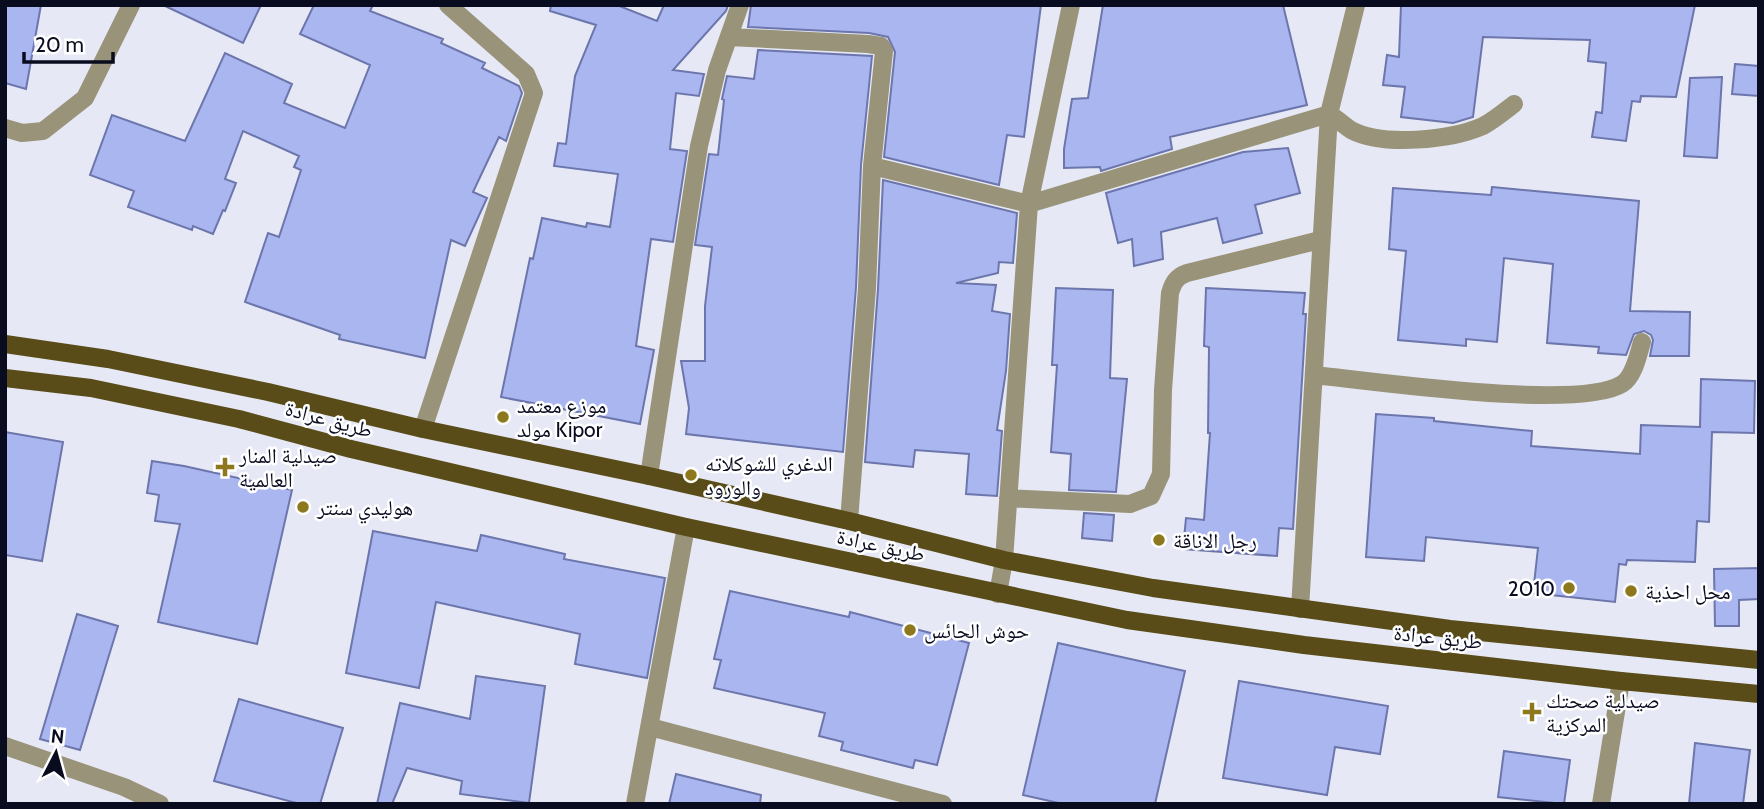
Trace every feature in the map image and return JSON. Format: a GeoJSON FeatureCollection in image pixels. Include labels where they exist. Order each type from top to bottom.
{"type":"FeatureCollection","features":[{"type":"Feature","properties":{"kind":"main road","name":"طريق عرادة"},"geometry":{"type":"LineString","coordinates":[[5,344],[108,359],[268,391],[424,429],[849,521],[1004,560],[1153,588],[1450,629],[1759,660]]}},
{"type":"Feature","properties":{"kind":"main road","name":"طريق عرادة"},"geometry":{"type":"LineString","coordinates":[[5,378],[91,388],[240,419],[351,449],[686,527],[1127,620],[1197,631],[1621,681],[1759,694]]}},
{"type":"Feature","properties":{"kind":"street"},"geometry":{"type":"LineString","coordinates":[[5,128],[22,132],[43,131],[85,99],[131,5]]}},
{"type":"Feature","properties":{"kind":"street"},"geometry":{"type":"LineString","coordinates":[[424,429],[534,93],[526,74],[448,5]]}},
{"type":"Feature","properties":{"kind":"street"},"geometry":{"type":"LineString","coordinates":[[649,476],[699,146],[717,70],[740,5]]}},
{"type":"Feature","properties":{"kind":"street"},"geometry":{"type":"LineString","coordinates":[[998,594],[1004,560],[1028,204],[1071,5]]}},
{"type":"Feature","properties":{"kind":"street"},"geometry":{"type":"LineString","coordinates":[[1300,609],[1329,114],[1356,5]]}},
{"type":"Feature","properties":{"kind":"street"},"geometry":{"type":"LineString","coordinates":[[730,37],[882,47],[884,57],[872,166],[867,288],[849,521]]}},
{"type":"Feature","properties":{"kind":"street"},"geometry":{"type":"LineString","coordinates":[[1329,114],[1353,131],[1374,137],[1410,139],[1451,136],[1484,125],[1514,104]]}},
{"type":"Feature","properties":{"kind":"street"},"geometry":{"type":"LineString","coordinates":[[872,166],[1028,204],[1329,114]]}},
{"type":"Feature","properties":{"kind":"street"},"geometry":{"type":"LineString","coordinates":[[1008,498],[1130,504],[1151,496],[1161,474],[1163,390],[1173,283],[1179,276],[1187,273],[1320,240]]}},
{"type":"Feature","properties":{"kind":"street"},"geometry":{"type":"LineString","coordinates":[[1314,375],[1489,392],[1589,394],[1612,389],[1626,382],[1642,342]]}},
{"type":"Feature","properties":{"kind":"street"},"geometry":{"type":"LineString","coordinates":[[635,804],[686,527]]}},
{"type":"Feature","properties":{"kind":"street"},"geometry":{"type":"LineString","coordinates":[[1601,804],[1621,681]]}},
{"type":"Feature","properties":{"kind":"street"},"geometry":{"type":"LineString","coordinates":[[650,727],[943,804]]}},
{"type":"Feature","properties":{"kind":"street"},"geometry":{"type":"LineString","coordinates":[[5,746],[124,787],[160,804]]}},
{"type":"Feature","properties":{"kind":"building"},"geometry":{"type":"Polygon","coordinates":[[[5,5],[41,5],[26,89],[5,83],[5,5]]]}},
{"type":"Feature","properties":{"kind":"building"},"geometry":{"type":"Polygon","coordinates":[[[163,5],[261,5],[243,43],[163,5]]]}},
{"type":"Feature","properties":{"kind":"building"},"geometry":{"type":"Polygon","coordinates":[[[314,5],[373,5],[370,11],[443,39],[441,43],[485,63],[482,68],[519,86],[522,93],[506,141],[499,137],[473,192],[487,198],[465,246],[451,240],[425,358],[339,339],[340,335],[245,302],[268,233],[279,237],[301,170],[294,167],[299,156],[243,131],[225,179],[236,183],[213,234],[193,226],[192,230],[128,207],[134,191],[90,175],[112,115],[185,141],[225,53],[292,84],[284,103],[345,128],[370,65],[300,34],[314,5]]]}},
{"type":"Feature","properties":{"kind":"building"},"geometry":{"type":"Polygon","coordinates":[[[551,5],[617,5],[657,21],[664,5],[728,5],[726,11],[673,70],[704,74],[699,96],[676,93],[670,149],[687,151],[673,242],[651,239],[636,346],[654,350],[640,424],[501,397],[530,258],[533,259],[542,218],[586,227],[587,223],[610,227],[618,174],[554,166],[558,143],[566,144],[575,76],[596,25],[550,11],[551,5]]]}},
{"type":"Feature","properties":{"kind":"building"},"geometry":{"type":"Polygon","coordinates":[[[751,5],[1041,5],[1024,137],[1007,135],[999,185],[884,157],[895,52],[888,37],[869,33],[748,27],[751,5]]]}},
{"type":"Feature","properties":{"kind":"building"},"geometry":{"type":"Polygon","coordinates":[[[1103,5],[1283,5],[1307,105],[1170,137],[1172,149],[1101,171],[1100,167],[1064,168],[1064,149],[1072,99],[1088,98],[1103,5]]]}},
{"type":"Feature","properties":{"kind":"building"},"geometry":{"type":"Polygon","coordinates":[[[1401,5],[1695,5],[1676,97],[1641,96],[1640,102],[1632,101],[1626,141],[1592,137],[1596,112],[1602,113],[1606,63],[1588,61],[1590,40],[1483,37],[1473,117],[1453,123],[1401,117],[1405,87],[1383,85],[1387,55],[1399,57],[1401,5]]]}},
{"type":"Feature","properties":{"kind":"building"},"geometry":{"type":"Polygon","coordinates":[[[758,50],[872,56],[861,165],[856,287],[843,452],[686,434],[689,408],[681,361],[705,361],[705,306],[712,247],[695,245],[709,154],[718,155],[722,99],[727,76],[754,79],[758,50]]]}},
{"type":"Feature","properties":{"kind":"building"},"geometry":{"type":"Polygon","coordinates":[[[1735,64],[1759,66],[1759,96],[1732,94],[1735,64]]]}},
{"type":"Feature","properties":{"kind":"building"},"geometry":{"type":"Polygon","coordinates":[[[1722,77],[1717,158],[1684,156],[1690,78],[1722,77]]]}},
{"type":"Feature","properties":{"kind":"building"},"geometry":{"type":"Polygon","coordinates":[[[1288,148],[1300,193],[1255,205],[1262,233],[1223,243],[1217,218],[1161,232],[1163,259],[1134,266],[1132,239],[1118,243],[1106,193],[1243,152],[1288,148]]]}},
{"type":"Feature","properties":{"kind":"building"},"geometry":{"type":"Polygon","coordinates":[[[883,180],[1017,213],[1013,263],[999,262],[998,273],[956,283],[996,285],[992,311],[1010,314],[1006,371],[997,430],[1002,431],[997,496],[966,494],[969,454],[915,450],[913,467],[865,462],[883,180]]]}},
{"type":"Feature","properties":{"kind":"building"},"geometry":{"type":"Polygon","coordinates":[[[1492,187],[1639,201],[1630,311],[1690,312],[1689,356],[1650,356],[1653,340],[1651,335],[1644,331],[1634,334],[1626,355],[1598,353],[1599,347],[1547,343],[1553,264],[1504,258],[1497,342],[1466,339],[1466,346],[1398,340],[1406,251],[1389,249],[1393,188],[1491,195],[1492,187]]]}},
{"type":"Feature","properties":{"kind":"building"},"geometry":{"type":"Polygon","coordinates":[[[1056,288],[1113,290],[1110,378],[1127,379],[1116,492],[1069,490],[1071,454],[1051,452],[1057,365],[1052,365],[1056,288]]]}},
{"type":"Feature","properties":{"kind":"building"},"geometry":{"type":"Polygon","coordinates":[[[1206,288],[1305,293],[1293,529],[1279,528],[1277,556],[1183,549],[1186,518],[1204,520],[1210,433],[1209,347],[1204,346],[1206,288]]]}},
{"type":"Feature","properties":{"kind":"building"},"geometry":{"type":"Polygon","coordinates":[[[1701,379],[1755,381],[1754,433],[1712,432],[1709,522],[1697,521],[1695,562],[1627,560],[1626,565],[1619,564],[1615,602],[1533,593],[1538,548],[1426,537],[1424,561],[1366,557],[1376,414],[1434,418],[1434,421],[1532,431],[1531,446],[1640,454],[1641,425],[1700,427],[1701,379]]]}},
{"type":"Feature","properties":{"kind":"building"},"geometry":{"type":"Polygon","coordinates":[[[5,432],[63,442],[42,561],[5,555],[5,432]]]}},
{"type":"Feature","properties":{"kind":"building"},"geometry":{"type":"Polygon","coordinates":[[[152,461],[292,490],[257,644],[158,622],[180,524],[155,521],[159,495],[147,493],[152,461]]]}},
{"type":"Feature","properties":{"kind":"building"},"geometry":{"type":"Polygon","coordinates":[[[1084,513],[1114,515],[1112,541],[1082,538],[1084,513]]]}},
{"type":"Feature","properties":{"kind":"building"},"geometry":{"type":"Polygon","coordinates":[[[373,531],[477,551],[481,535],[565,554],[564,559],[665,578],[647,678],[575,664],[580,634],[436,602],[419,688],[346,673],[373,531]]]}},
{"type":"Feature","properties":{"kind":"building"},"geometry":{"type":"Polygon","coordinates":[[[1759,568],[1759,599],[1739,600],[1739,626],[1715,626],[1714,569],[1759,568]]]}},
{"type":"Feature","properties":{"kind":"building"},"geometry":{"type":"Polygon","coordinates":[[[730,591],[849,617],[850,612],[969,643],[937,765],[915,760],[913,768],[841,750],[843,742],[819,736],[825,713],[714,688],[721,660],[714,659],[730,591]]]}},
{"type":"Feature","properties":{"kind":"building"},"geometry":{"type":"Polygon","coordinates":[[[77,614],[118,626],[80,750],[40,739],[77,614]]]}},
{"type":"Feature","properties":{"kind":"building"},"geometry":{"type":"Polygon","coordinates":[[[1058,643],[1185,671],[1155,804],[1063,804],[1023,795],[1058,643]]]}},
{"type":"Feature","properties":{"kind":"building"},"geometry":{"type":"Polygon","coordinates":[[[476,676],[545,686],[529,803],[460,794],[462,781],[407,768],[392,804],[377,804],[400,703],[470,719],[476,676]]]}},
{"type":"Feature","properties":{"kind":"building"},"geometry":{"type":"Polygon","coordinates":[[[1239,681],[1388,706],[1380,754],[1335,747],[1327,795],[1223,778],[1239,681]]]}},
{"type":"Feature","properties":{"kind":"building"},"geometry":{"type":"Polygon","coordinates":[[[239,699],[343,728],[320,804],[300,804],[214,781],[239,699]]]}},
{"type":"Feature","properties":{"kind":"building"},"geometry":{"type":"Polygon","coordinates":[[[1695,743],[1750,750],[1743,804],[1689,804],[1695,743]]]}},
{"type":"Feature","properties":{"kind":"building"},"geometry":{"type":"Polygon","coordinates":[[[1504,751],[1570,760],[1564,804],[1498,797],[1504,751]]]}},
{"type":"Feature","properties":{"kind":"building"},"geometry":{"type":"Polygon","coordinates":[[[676,774],[761,795],[760,804],[669,804],[676,774]]]}},
{"type":"Feature","properties":{"kind":"place","name":"موزع معتمد مولد Kipor"},"geometry":{"type":"Point","coordinates":[503,417]}},
{"type":"Feature","properties":{"kind":"place","name":"صيدلية المنار العالمية"},"geometry":{"type":"Point","coordinates":[225,467]}},
{"type":"Feature","properties":{"kind":"place","name":"الدغري للشوكلاته والورود"},"geometry":{"type":"Point","coordinates":[691,475]}},
{"type":"Feature","properties":{"kind":"place","name":"هوليدي سنتر"},"geometry":{"type":"Point","coordinates":[303,507]}},
{"type":"Feature","properties":{"kind":"place","name":"رجل الاناقة"},"geometry":{"type":"Point","coordinates":[1159,540]}},
{"type":"Feature","properties":{"kind":"place","name":"2010"},"geometry":{"type":"Point","coordinates":[1569,588]}},
{"type":"Feature","properties":{"kind":"place","name":"محل احذية"},"geometry":{"type":"Point","coordinates":[1631,591]}},
{"type":"Feature","properties":{"kind":"place","name":"حوش الحائس"},"geometry":{"type":"Point","coordinates":[910,630]}},
{"type":"Feature","properties":{"kind":"place","name":"صيدلية صحتك المركزية"},"geometry":{"type":"Point","coordinates":[1532,712]}}]}
